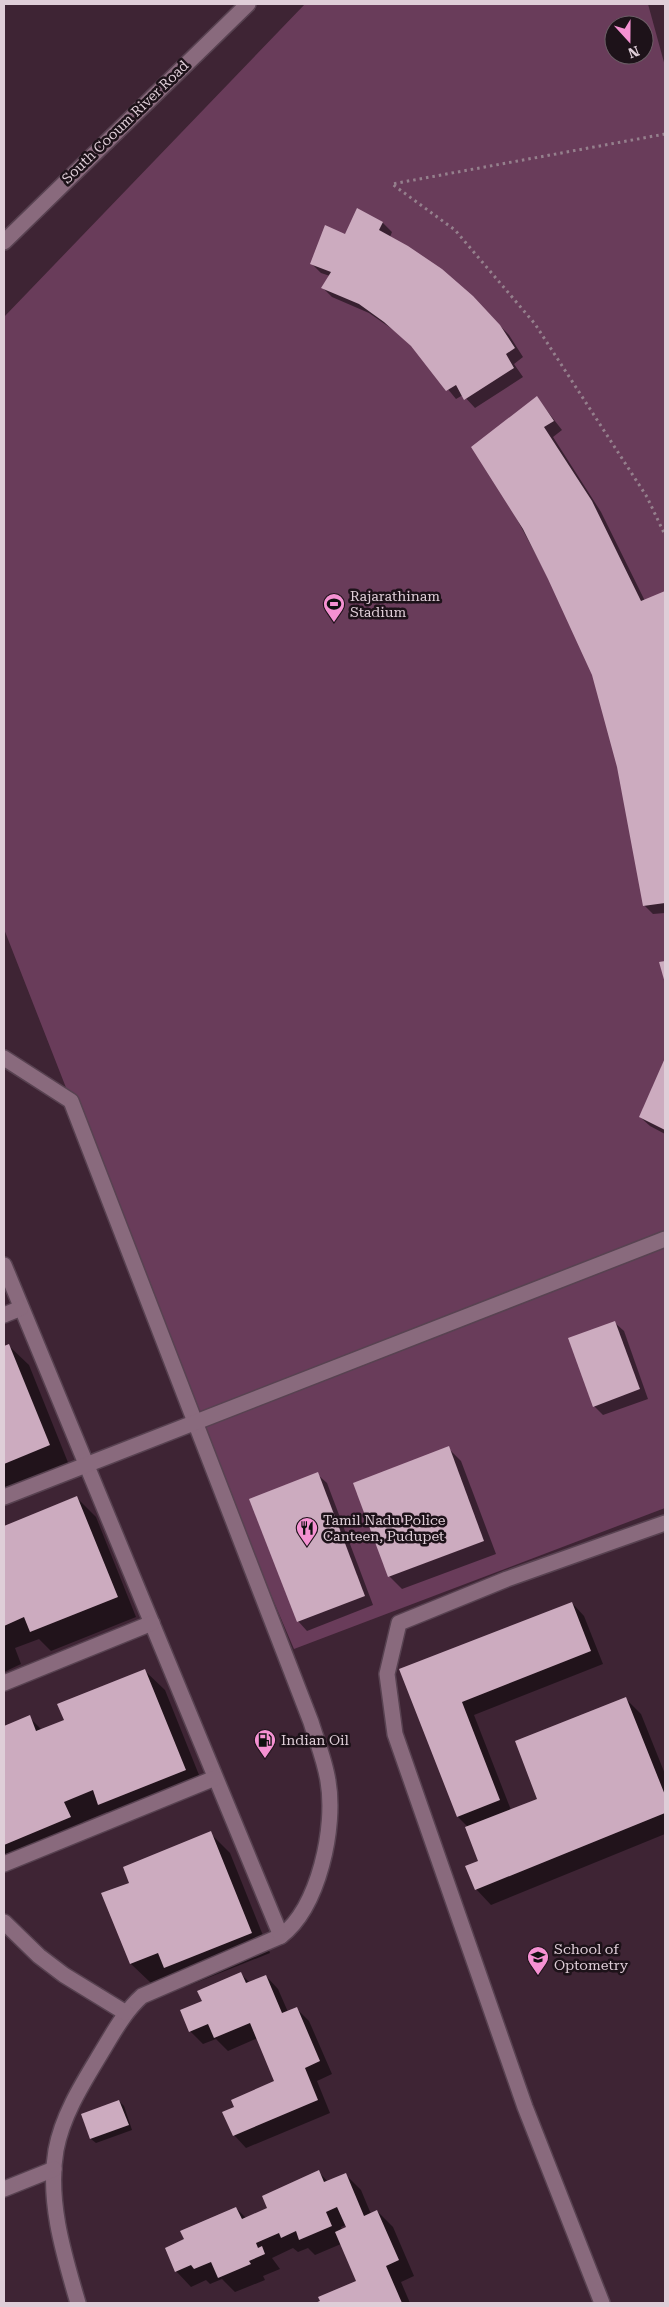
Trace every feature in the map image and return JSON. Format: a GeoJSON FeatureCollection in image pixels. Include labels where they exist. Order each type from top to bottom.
{"type":"FeatureCollection","features":[{"type":"Feature","properties":{"kind":"street","name":"South Cooum River Road"},"geometry":{"type":"LineString","coordinates":[[4,242],[248,4]]}},
{"type":"Feature","properties":{"kind":"street"},"geometry":{"type":"LineString","coordinates":[[4,1058],[71,1101],[311,1722],[328,1782],[330,1821],[319,1872],[298,1920],[281,1936],[148,1992],[136,2001],[126,2013],[82,2084],[70,2109],[56,2150],[54,2169],[56,2211],[60,2237],[78,2303]]}},
{"type":"Feature","properties":{"kind":"street"},"geometry":{"type":"LineString","coordinates":[[4,1497],[665,1239]]}},
{"type":"Feature","properties":{"kind":"street"},"geometry":{"type":"LineString","coordinates":[[4,1265],[281,1936]]}},
{"type":"Feature","properties":{"kind":"street"},"geometry":{"type":"LineString","coordinates":[[4,1315],[21,1308]]}},
{"type":"Feature","properties":{"kind":"street"},"geometry":{"type":"LineString","coordinates":[[602,2303],[525,2107],[395,1734],[387,1674],[399,1623],[507,1579],[665,1523]]}},
{"type":"Feature","properties":{"kind":"street"},"geometry":{"type":"LineString","coordinates":[[4,1683],[152,1623]]}},
{"type":"Feature","properties":{"kind":"street"},"geometry":{"type":"LineString","coordinates":[[4,1864],[215,1778]]}},
{"type":"Feature","properties":{"kind":"street"},"geometry":{"type":"LineString","coordinates":[[4,1922],[39,1956],[64,1975],[126,2013]]}},
{"type":"Feature","properties":{"kind":"street"},"geometry":{"type":"LineString","coordinates":[[4,2189],[54,2169]]}},
{"type":"Feature","properties":{"kind":"path"},"geometry":{"type":"LineString","coordinates":[[665,134],[392,184],[455,230],[535,324],[647,497],[665,536]]}},
{"type":"Feature","properties":{"kind":"shaded area","name":"Rajarathinam Stadium"},"geometry":{"type":"Polygon","coordinates":[[[305,4],[648,4],[651,15],[604,15],[604,65],[654,65],[654,26],[665,66],[665,1508],[294,1649],[190,1405],[4,929],[4,317],[305,4]]]}},
{"type":"Feature","properties":{"kind":"building"},"geometry":{"type":"Polygon","coordinates":[[[357,208],[383,222],[379,230],[408,246],[442,269],[473,296],[500,325],[515,348],[506,354],[514,368],[464,400],[456,385],[446,391],[411,346],[384,322],[359,304],[321,288],[331,272],[310,264],[325,225],[345,234],[357,208]]]}},
{"type":"Feature","properties":{"kind":"building"},"geometry":{"type":"Polygon","coordinates":[[[537,396],[554,421],[544,427],[592,501],[641,601],[665,591],[665,903],[643,906],[617,767],[592,675],[523,529],[471,447],[537,396]]]}},
{"type":"Feature","properties":{"kind":"building"},"geometry":{"type":"Polygon","coordinates":[[[665,961],[665,983],[659,962],[665,961]]]}},
{"type":"Feature","properties":{"kind":"building"},"geometry":{"type":"Polygon","coordinates":[[[665,1058],[665,1130],[639,1117],[665,1058]]]}},
{"type":"Feature","properties":{"kind":"building"},"geometry":{"type":"Polygon","coordinates":[[[615,1321],[640,1389],[593,1407],[568,1338],[615,1321]]]}},
{"type":"Feature","properties":{"kind":"building"},"geometry":{"type":"Polygon","coordinates":[[[9,1344],[50,1445],[4,1464],[4,1346],[9,1344]]]}},
{"type":"Feature","properties":{"kind":"building"},"geometry":{"type":"Polygon","coordinates":[[[449,1446],[484,1541],[388,1577],[353,1483],[449,1446]]]}},
{"type":"Feature","properties":{"kind":"building","name":"Tamil Nadu Police Canteen, Pudupet"},"geometry":{"type":"Polygon","coordinates":[[[318,1472],[365,1596],[297,1622],[249,1499],[318,1472]]]}},
{"type":"Feature","properties":{"kind":"building"},"geometry":{"type":"Polygon","coordinates":[[[77,1496],[118,1597],[30,1632],[24,1617],[4,1626],[4,1526],[77,1496]]]}},
{"type":"Feature","properties":{"kind":"building"},"geometry":{"type":"Polygon","coordinates":[[[572,1602],[591,1651],[462,1702],[500,1800],[457,1817],[399,1669],[572,1602]]]}},
{"type":"Feature","properties":{"kind":"building"},"geometry":{"type":"Polygon","coordinates":[[[145,1669],[186,1770],[98,1805],[93,1790],[64,1802],[71,1817],[4,1845],[4,1726],[30,1715],[36,1731],[64,1720],[57,1704],[145,1669]]]}},
{"type":"Feature","properties":{"kind":"building"},"geometry":{"type":"Polygon","coordinates":[[[626,1697],[665,1795],[665,1813],[475,1890],[465,1866],[478,1861],[465,1827],[537,1799],[515,1741],[626,1697]]]}},
{"type":"Feature","properties":{"kind":"building"},"geometry":{"type":"Polygon","coordinates":[[[211,1831],[252,1933],[164,1968],[158,1953],[130,1964],[101,1893],[129,1883],[123,1867],[211,1831]]]}},
{"type":"Feature","properties":{"kind":"building"},"geometry":{"type":"Polygon","coordinates":[[[241,1972],[246,1983],[266,1975],[282,2013],[297,2007],[320,2061],[305,2068],[318,2100],[233,2136],[222,2112],[234,2107],[231,2100],[274,2081],[250,2023],[214,2038],[208,2024],[189,2032],[180,2010],[202,2001],[197,1991],[241,1972]]]}},
{"type":"Feature","properties":{"kind":"building"},"geometry":{"type":"Polygon","coordinates":[[[119,2100],[129,2125],[90,2139],[81,2114],[119,2100]]]}},
{"type":"Feature","properties":{"kind":"building"},"geometry":{"type":"Polygon","coordinates":[[[319,2170],[324,2182],[346,2173],[364,2216],[377,2210],[399,2260],[386,2266],[402,2303],[315,2303],[320,2301],[318,2297],[356,2281],[335,2232],[346,2227],[337,2207],[326,2212],[332,2226],[299,2240],[296,2231],[281,2238],[279,2233],[256,2243],[258,2248],[262,2246],[265,2254],[249,2261],[251,2264],[218,2278],[211,2262],[194,2269],[191,2265],[175,2272],[165,2248],[184,2239],[180,2231],[236,2207],[242,2219],[267,2208],[262,2196],[319,2170]]]}},
{"type":"Feature","properties":{"kind":"place","name":"Rajarathinam Stadium"},"geometry":{"type":"Point","coordinates":[334,623]}},
{"type":"Feature","properties":{"kind":"place","name":"Tamil Nadu Police Canteen, Pudupet"},"geometry":{"type":"Point","coordinates":[307,1547]}},
{"type":"Feature","properties":{"kind":"place","name":"Indian Oil"},"geometry":{"type":"Point","coordinates":[265,1759]}},
{"type":"Feature","properties":{"kind":"place","name":"School of Optometry"},"geometry":{"type":"Point","coordinates":[538,1976]}}]}
